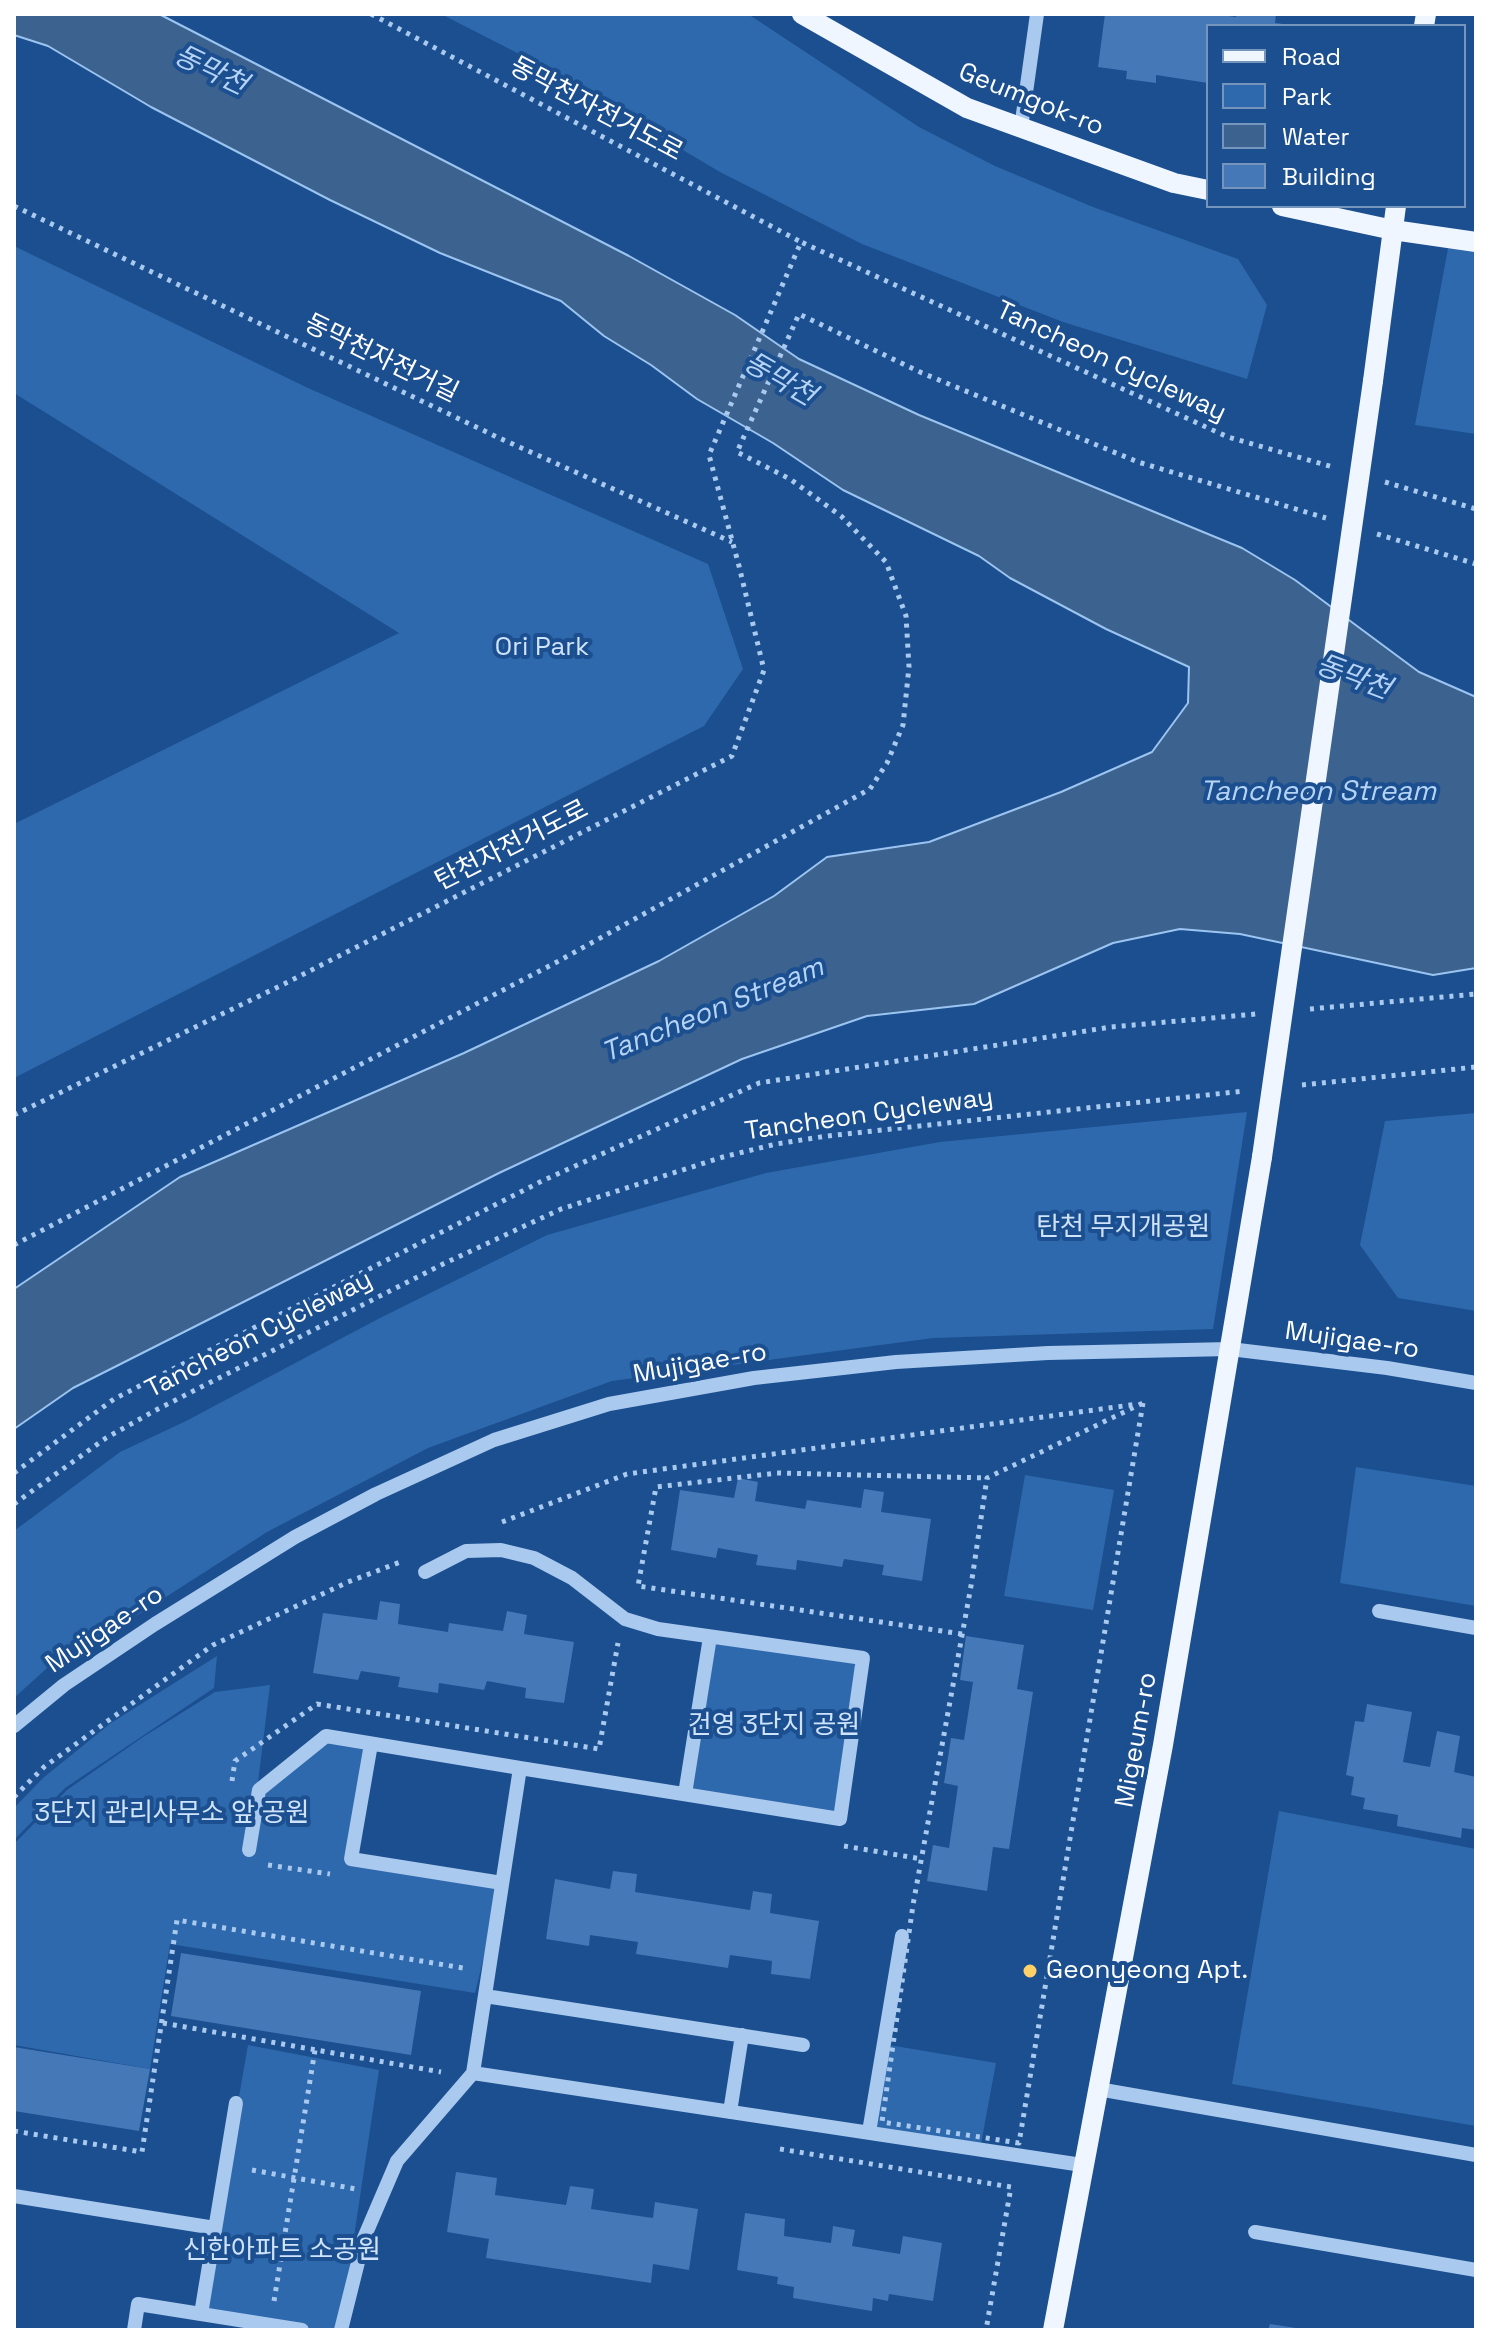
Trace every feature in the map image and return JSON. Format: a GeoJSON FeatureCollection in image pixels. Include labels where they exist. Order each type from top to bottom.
{"type":"FeatureCollection","features":[{"type":"Feature","properties":{"kind":"main road","name":"Geumgok-ro"},"geometry":{"type":"LineString","coordinates":[[802,14],[967,108],[1174,183],[1206,190]]}},
{"type":"Feature","properties":{"kind":"main road"},"geometry":{"type":"LineString","coordinates":[[1291,208],[1393,230],[1476,242]]}},
{"type":"Feature","properties":{"kind":"main road"},"geometry":{"type":"LineString","coordinates":[[1393,230],[1396,208]]}},
{"type":"Feature","properties":{"kind":"main road","name":"Migeum-ro"},"geometry":{"type":"LineString","coordinates":[[1053,2330],[1163,1745],[1262,1157],[1393,230]]}},
{"type":"Feature","properties":{"kind":"street"},"geometry":{"type":"LineString","coordinates":[[1021,128],[1037,14]]}},
{"type":"Feature","properties":{"kind":"street","name":"Mujigae-ro"},"geometry":{"type":"LineString","coordinates":[[14,1726],[64,1685],[295,1537],[376,1494],[494,1440],[609,1404],[754,1378],[896,1362],[1048,1353],[1230,1349],[1387,1368],[1476,1383]]}},
{"type":"Feature","properties":{"kind":"street"},"geometry":{"type":"LineString","coordinates":[[249,1850],[259,1790],[326,1736],[840,1819],[863,1658],[658,1629],[625,1619],[572,1578],[534,1558],[501,1550],[466,1551],[425,1572]]}},
{"type":"Feature","properties":{"kind":"street"},"geometry":{"type":"LineString","coordinates":[[1379,1611],[1476,1628]]}},
{"type":"Feature","properties":{"kind":"street"},"geometry":{"type":"LineString","coordinates":[[685,1794],[710,1637]]}},
{"type":"Feature","properties":{"kind":"street"},"geometry":{"type":"LineString","coordinates":[[371,1744],[351,1859],[502,1883]]}},
{"type":"Feature","properties":{"kind":"street"},"geometry":{"type":"LineString","coordinates":[[341,2330],[364,2238],[397,2161],[418,2133],[473,2073],[520,1768]]}},
{"type":"Feature","properties":{"kind":"street"},"geometry":{"type":"LineString","coordinates":[[869,2132],[902,1936]]}},
{"type":"Feature","properties":{"kind":"street"},"geometry":{"type":"LineString","coordinates":[[485,1996],[803,2045]]}},
{"type":"Feature","properties":{"kind":"street"},"geometry":{"type":"LineString","coordinates":[[730,2112],[742,2035]]}},
{"type":"Feature","properties":{"kind":"street"},"geometry":{"type":"LineString","coordinates":[[473,2073],[1082,2165]]}},
{"type":"Feature","properties":{"kind":"street"},"geometry":{"type":"LineString","coordinates":[[1098,2089],[1476,2155]]}},
{"type":"Feature","properties":{"kind":"street"},"geometry":{"type":"LineString","coordinates":[[201,2314],[236,2103]]}},
{"type":"Feature","properties":{"kind":"street"},"geometry":{"type":"LineString","coordinates":[[14,2196],[215,2228]]}},
{"type":"Feature","properties":{"kind":"street"},"geometry":{"type":"LineString","coordinates":[[1255,2232],[1476,2270]]}},
{"type":"Feature","properties":{"kind":"street"},"geometry":{"type":"LineString","coordinates":[[134,2330],[138,2304],[302,2330]]}},
{"type":"Feature","properties":{"kind":"path","name":"동막천자전거도로"},"geometry":{"type":"LineString","coordinates":[[371,14],[801,242]]}},
{"type":"Feature","properties":{"kind":"path","name":"동막천자전거길"},"geometry":{"type":"LineString","coordinates":[[14,206],[497,437],[733,543]]}},
{"type":"Feature","properties":{"kind":"path","name":"탄천자전거도로"},"geometry":{"type":"LineString","coordinates":[[14,1115],[284,984],[732,756],[764,670],[709,455],[801,242]]}},
{"type":"Feature","properties":{"kind":"path","name":"Tancheon Cycleway"},"geometry":{"type":"LineString","coordinates":[[801,242],[1228,437],[1344,471]]}},
{"type":"Feature","properties":{"kind":"path"},"geometry":{"type":"LineString","coordinates":[[14,1245],[555,963],[870,789],[887,763],[903,725],[909,667],[906,616],[886,562],[841,516],[816,497],[790,479],[737,452],[799,314],[922,373],[1138,462],[1329,520]]}},
{"type":"Feature","properties":{"kind":"path"},"geometry":{"type":"LineString","coordinates":[[1372,479],[1476,509]]}},
{"type":"Feature","properties":{"kind":"path"},"geometry":{"type":"LineString","coordinates":[[1373,533],[1476,564]]}},
{"type":"Feature","properties":{"kind":"path"},"geometry":{"type":"LineString","coordinates":[[1301,1010],[1476,994]]}},
{"type":"Feature","properties":{"kind":"path"},"geometry":{"type":"LineString","coordinates":[[14,1473],[114,1399],[542,1181],[759,1083],[1111,1027],[1270,1013]]}},
{"type":"Feature","properties":{"kind":"path"},"geometry":{"type":"LineString","coordinates":[[1287,1086],[1476,1067]]}},
{"type":"Feature","properties":{"kind":"path","name":"Tancheon Cycleway"},"geometry":{"type":"LineString","coordinates":[[14,1504],[106,1438],[156,1410],[443,1264],[561,1209],[709,1161],[776,1144],[1255,1090]]}},
{"type":"Feature","properties":{"kind":"path"},"geometry":{"type":"LineString","coordinates":[[962,1634],[638,1586],[656,1487],[777,1473],[987,1478],[1143,1403],[1019,2143],[882,2122],[922,1859],[962,1634],[987,1478]]}},
{"type":"Feature","properties":{"kind":"path"},"geometry":{"type":"LineString","coordinates":[[231,1789],[235,1761],[317,1704],[599,1749],[619,1641]]}},
{"type":"Feature","properties":{"kind":"path"},"geometry":{"type":"LineString","coordinates":[[830,1844],[922,1859]]}},
{"type":"Feature","properties":{"kind":"path"},"geometry":{"type":"LineString","coordinates":[[266,1865],[341,1876]]}},
{"type":"Feature","properties":{"kind":"path"},"geometry":{"type":"LineString","coordinates":[[14,2131],[142,2152],[177,1920],[463,1969],[465,1959],[464,1974]]}},
{"type":"Feature","properties":{"kind":"path"},"geometry":{"type":"LineString","coordinates":[[163,2023],[451,2074]]}},
{"type":"Feature","properties":{"kind":"path"},"geometry":{"type":"LineString","coordinates":[[273,2310],[315,2050]]}},
{"type":"Feature","properties":{"kind":"path"},"geometry":{"type":"LineString","coordinates":[[775,2149],[1011,2187],[986,2330]]}},
{"type":"Feature","properties":{"kind":"path"},"geometry":{"type":"LineString","coordinates":[[243,2168],[366,2190]]}},
{"type":"Feature","properties":{"kind":"green space"},"geometry":{"type":"Polygon","coordinates":[[[441,14],[748,14],[919,127],[995,166],[1093,207],[1238,259],[1267,305],[1247,379],[1063,322],[862,244],[720,172],[531,60],[441,14]]]}},
{"type":"Feature","properties":{"kind":"green space"},"geometry":{"type":"Polygon","coordinates":[[[1450,238],[1476,238],[1476,434],[1415,425],[1450,238]]]}},
{"type":"Feature","properties":{"kind":"green space","name":"Ori Park"},"geometry":{"type":"Polygon","coordinates":[[[14,246],[308,388],[708,564],[743,669],[704,726],[14,1078],[14,824],[399,633],[14,393],[14,246]]]}},
{"type":"Feature","properties":{"kind":"green space","name":"탄천 무지개공원"},"geometry":{"type":"Polygon","coordinates":[[[1247,1112],[1213,1329],[933,1338],[612,1381],[428,1448],[267,1532],[141,1613],[56,1660],[14,1698],[14,1531],[120,1452],[547,1235],[766,1173],[940,1142],[1247,1112]]]}},
{"type":"Feature","properties":{"kind":"green space"},"geometry":{"type":"Polygon","coordinates":[[[1476,1113],[1476,1311],[1398,1298],[1360,1245],[1385,1121],[1476,1113]]]}},
{"type":"Feature","properties":{"kind":"green space"},"geometry":{"type":"Polygon","coordinates":[[[1356,1467],[1476,1486],[1476,1606],[1340,1583],[1356,1467]]]}},
{"type":"Feature","properties":{"kind":"green space"},"geometry":{"type":"Polygon","coordinates":[[[1025,1475],[1114,1490],[1093,1610],[1004,1596],[1025,1475]]]}},
{"type":"Feature","properties":{"kind":"green space","name":"건영 3단지 공원"},"geometry":{"type":"Polygon","coordinates":[[[714,1641],[856,1662],[835,1814],[690,1791],[714,1641]]]}},
{"type":"Feature","properties":{"kind":"green space"},"geometry":{"type":"Polygon","coordinates":[[[217,1656],[214,1688],[65,1788],[14,1840],[14,1808],[43,1778],[111,1723],[217,1656]]]}},
{"type":"Feature","properties":{"kind":"green space","name":"3단지 관리사무소 앞 공원"},"geometry":{"type":"Polygon","coordinates":[[[270,1685],[254,1815],[259,1790],[326,1736],[371,1744],[351,1858],[502,1883],[475,1993],[170,1944],[150,2069],[14,2045],[14,1844],[67,1790],[215,1692],[270,1685]]]}},
{"type":"Feature","properties":{"kind":"green space"},"geometry":{"type":"Polygon","coordinates":[[[1279,1811],[1476,1849],[1476,2126],[1232,2084],[1279,1811]]]}},
{"type":"Feature","properties":{"kind":"green space","name":"신한아파트 소공원"},"geometry":{"type":"Polygon","coordinates":[[[248,2045],[379,2070],[340,2330],[302,2330],[201,2314],[248,2045]]]}},
{"type":"Feature","properties":{"kind":"green space"},"geometry":{"type":"Polygon","coordinates":[[[889,2045],[996,2063],[981,2144],[874,2128],[889,2045]]]}},
{"type":"Feature","properties":{"kind":"water","name":"Tancheon Stream"},"geometry":{"type":"Polygon","coordinates":[[[14,14],[159,14],[629,256],[735,315],[799,359],[919,415],[1242,548],[1295,580],[1419,672],[1476,697],[1476,968],[1433,975],[1240,934],[1180,929],[1113,943],[974,1004],[867,1016],[742,1059],[499,1173],[73,1388],[14,1429],[14,1289],[180,1177],[464,1053],[659,961],[774,896],[827,857],[929,842],[1061,792],[1152,752],[1188,703],[1189,667],[1106,629],[1010,578],[979,556],[843,490],[773,443],[697,399],[604,336],[561,301],[440,253],[330,200],[151,107],[48,46],[14,35],[14,14]]]}},
{"type":"Feature","properties":{"kind":"building"},"geometry":{"type":"Polygon","coordinates":[[[1105,14],[1214,14],[1236,17],[1236,14],[1276,14],[1275,23],[1283,24],[1206,24],[1206,83],[1156,75],[1156,83],[1126,79],[1127,71],[1098,67],[1105,14]]]}},
{"type":"Feature","properties":{"kind":"building"},"geometry":{"type":"Polygon","coordinates":[[[738,1478],[758,1482],[755,1501],[805,1509],[807,1500],[861,1508],[864,1489],[884,1492],[881,1512],[931,1519],[922,1581],[882,1575],[884,1565],[844,1559],[842,1567],[797,1560],[796,1570],[756,1565],[758,1555],[718,1548],[716,1558],[671,1550],[680,1490],[734,1498],[738,1478]]]}},
{"type":"Feature","properties":{"kind":"building"},"geometry":{"type":"Polygon","coordinates":[[[380,1601],[400,1604],[398,1624],[448,1632],[449,1623],[503,1631],[507,1611],[527,1615],[524,1634],[574,1642],[564,1703],[525,1698],[526,1688],[487,1681],[484,1690],[439,1683],[438,1693],[398,1687],[400,1677],[361,1671],[358,1680],[313,1673],[323,1613],[377,1620],[380,1601]]]}},
{"type":"Feature","properties":{"kind":"building"},"geometry":{"type":"Polygon","coordinates":[[[966,1636],[1024,1645],[1017,1689],[1033,1692],[1009,1849],[993,1847],[987,1891],[927,1881],[933,1845],[949,1848],[958,1786],[944,1783],[951,1738],[964,1740],[973,1682],[960,1680],[966,1636]]]}},
{"type":"Feature","properties":{"kind":"building"},"geometry":{"type":"Polygon","coordinates":[[[1367,1704],[1412,1712],[1403,1762],[1430,1767],[1437,1731],[1460,1736],[1454,1772],[1476,1777],[1476,1830],[1462,1828],[1461,1838],[1397,1826],[1398,1815],[1363,1809],[1365,1798],[1351,1795],[1354,1777],[1346,1775],[1355,1721],[1364,1722],[1367,1704]]]}},
{"type":"Feature","properties":{"kind":"building"},"geometry":{"type":"Polygon","coordinates":[[[613,1871],[637,1874],[635,1892],[750,1910],[753,1891],[772,1894],[770,1913],[819,1921],[810,1979],[771,1974],[772,1961],[730,1955],[728,1968],[636,1954],[638,1942],[590,1935],[589,1946],[546,1939],[555,1879],[610,1889],[613,1871]]]}},
{"type":"Feature","properties":{"kind":"building"},"geometry":{"type":"Polygon","coordinates":[[[181,1953],[421,1991],[411,2055],[171,2016],[181,1953]]]}},
{"type":"Feature","properties":{"kind":"building"},"geometry":{"type":"Polygon","coordinates":[[[14,2047],[150,2069],[139,2131],[14,2111],[14,2047]]]}},
{"type":"Feature","properties":{"kind":"building"},"geometry":{"type":"Polygon","coordinates":[[[456,2172],[497,2178],[495,2195],[566,2205],[570,2186],[594,2189],[591,2209],[653,2218],[655,2202],[698,2209],[689,2270],[653,2264],[651,2283],[486,2258],[489,2239],[447,2232],[456,2172]]]}},
{"type":"Feature","properties":{"kind":"building"},"geometry":{"type":"Polygon","coordinates":[[[745,2213],[785,2219],[784,2236],[831,2243],[833,2226],[855,2230],[852,2246],[900,2254],[903,2236],[942,2243],[933,2301],[889,2294],[888,2301],[873,2298],[872,2311],[793,2298],[794,2287],[777,2284],[778,2277],[737,2270],[745,2213]]]}},
{"type":"Feature","properties":{"kind":"building"},"geometry":{"type":"Polygon","coordinates":[[[1270,2324],[1296,2328],[1296,2330],[1268,2330],[1270,2324]]]}},
{"type":"Feature","properties":{"kind":"place","name":"Geonyeong Apt."},"geometry":{"type":"Point","coordinates":[1030,1971]}},
{"type":"Feature","properties":{"kind":"water label","name":"동막천"},"geometry":{"type":"Point","coordinates":[210,71]}},
{"type":"Feature","properties":{"kind":"water label","name":"동막천"},"geometry":{"type":"Point","coordinates":[779,380]}},
{"type":"Feature","properties":{"kind":"water label","name":"동막천"},"geometry":{"type":"Point","coordinates":[1353,678]}}]}
